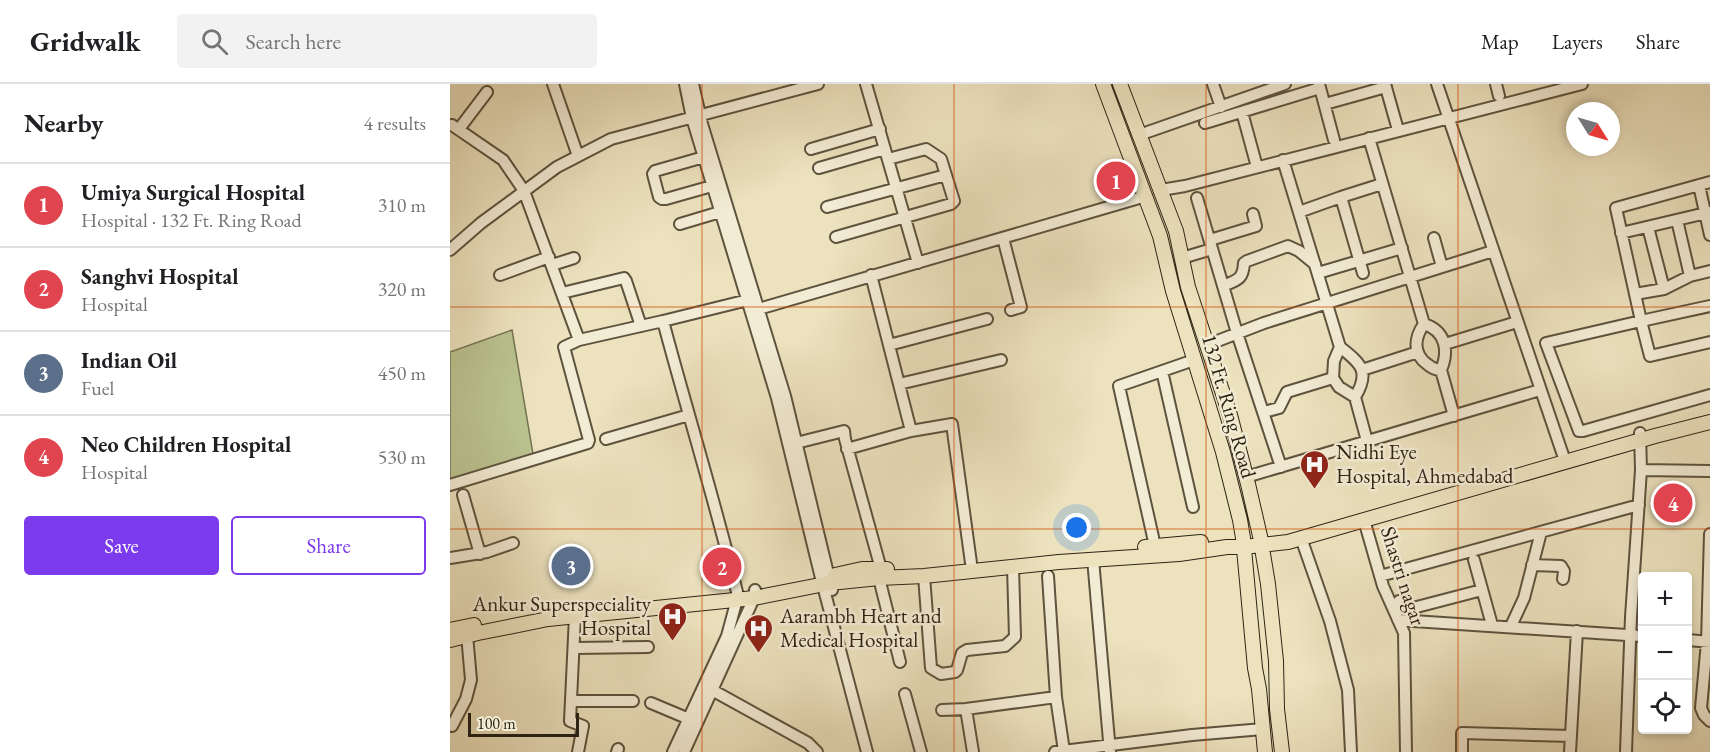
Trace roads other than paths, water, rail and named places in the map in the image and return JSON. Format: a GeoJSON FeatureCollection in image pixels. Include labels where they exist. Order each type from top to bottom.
{"type":"FeatureCollection","features":[{"type":"Feature","properties":{"kind":"main road","name":"132 Ft. Ring Road"},"geometry":{"type":"LineString","coordinates":[[1103,84],[1160,236],[1173,291],[1223,452],[1240,520],[1265,752]]}},
{"type":"Feature","properties":{"kind":"main road","name":"132 Ft. Ring Road"},"geometry":{"type":"LineString","coordinates":[[1120,84],[1176,231],[1188,287],[1230,415],[1246,477],[1261,540],[1268,584],[1282,752]]}},
{"type":"Feature","properties":{"kind":"main road"},"geometry":{"type":"LineString","coordinates":[[450,640],[548,619],[754,594],[880,573],[1155,546],[1261,540],[1640,437],[1710,414]]}},
{"type":"Feature","properties":{"kind":"main road"},"geometry":{"type":"LineString","coordinates":[[1640,437],[1710,422]]}},
{"type":"Feature","properties":{"kind":"main road"},"geometry":{"type":"LineString","coordinates":[[1261,540],[1288,542],[1564,458]]}},
{"type":"Feature","properties":{"kind":"main road"},"geometry":{"type":"LineString","coordinates":[[880,573],[924,576],[1093,559],[1179,554],[1227,547],[1243,542]]}},
{"type":"Feature","properties":{"kind":"main road"},"geometry":{"type":"LineString","coordinates":[[450,630],[546,612],[737,596]]}},
{"type":"Feature","properties":{"kind":"street"},"geometry":{"type":"LineString","coordinates":[[553,84],[578,156]]}},
{"type":"Feature","properties":{"kind":"street"},"geometry":{"type":"LineString","coordinates":[[685,84],[753,305],[874,752]]}},
{"type":"Feature","properties":{"kind":"street"},"geometry":{"type":"LineString","coordinates":[[693,84],[696,116],[712,186],[785,396],[867,752]]}},
{"type":"Feature","properties":{"kind":"street"},"geometry":{"type":"LineString","coordinates":[[450,250],[481,223],[557,167],[611,139],[818,84]]}},
{"type":"Feature","properties":{"kind":"street"},"geometry":{"type":"LineString","coordinates":[[866,84],[918,263]]}},
{"type":"Feature","properties":{"kind":"street"},"geometry":{"type":"LineString","coordinates":[[1213,84],[1221,107]]}},
{"type":"Feature","properties":{"kind":"street"},"geometry":{"type":"LineString","coordinates":[[1140,135],[1221,107],[1258,89],[1286,84]]}},
{"type":"Feature","properties":{"kind":"street"},"geometry":{"type":"LineString","coordinates":[[1437,84],[1564,458]]}},
{"type":"Feature","properties":{"kind":"street"},"geometry":{"type":"LineString","coordinates":[[1496,84],[1499,96]]}},
{"type":"Feature","properties":{"kind":"street"},"geometry":{"type":"LineString","coordinates":[[1161,190],[1185,186],[1578,84]]}},
{"type":"Feature","properties":{"kind":"street"},"geometry":{"type":"LineString","coordinates":[[1205,123],[1320,86],[1334,140]]}},
{"type":"Feature","properties":{"kind":"street"},"geometry":{"type":"LineString","coordinates":[[1325,104],[1385,86],[1398,130]]}},
{"type":"Feature","properties":{"kind":"street"},"geometry":{"type":"LineString","coordinates":[[487,92],[456,127],[503,160],[524,191],[579,340]]}},
{"type":"Feature","properties":{"kind":"street"},"geometry":{"type":"LineString","coordinates":[[1242,111],[1257,167]]}},
{"type":"Feature","properties":{"kind":"street"},"geometry":{"type":"LineString","coordinates":[[811,149],[880,129]]}},
{"type":"Feature","properties":{"kind":"street"},"geometry":{"type":"LineString","coordinates":[[1369,138],[1424,324],[1440,335],[1445,344],[1446,359],[1441,370],[1454,416]]}},
{"type":"Feature","properties":{"kind":"street"},"geometry":{"type":"LineString","coordinates":[[819,168],[887,154],[926,149],[941,159],[954,201],[951,204],[906,218],[836,237]]}},
{"type":"Feature","properties":{"kind":"street"},"geometry":{"type":"LineString","coordinates":[[704,157],[655,171],[653,174],[659,197],[666,199],[712,186]]}},
{"type":"Feature","properties":{"kind":"street"},"geometry":{"type":"LineString","coordinates":[[1283,160],[1340,347],[1359,364],[1362,370],[1359,390],[1354,397]]}},
{"type":"Feature","properties":{"kind":"street"},"geometry":{"type":"LineString","coordinates":[[827,207],[946,175]]}},
{"type":"Feature","properties":{"kind":"street"},"geometry":{"type":"LineString","coordinates":[[1299,212],[1382,184]]}},
{"type":"Feature","properties":{"kind":"street"},"geometry":{"type":"LineString","coordinates":[[1710,235],[1705,184],[1616,208],[1650,356],[1710,342]]}},
{"type":"Feature","properties":{"kind":"street"},"geometry":{"type":"LineString","coordinates":[[450,485],[588,443],[564,347],[579,340],[663,321],[753,305],[918,263],[1146,196]]}},
{"type":"Feature","properties":{"kind":"street"},"geometry":{"type":"LineString","coordinates":[[1341,197],[1362,267]]}},
{"type":"Feature","properties":{"kind":"street"},"geometry":{"type":"LineString","coordinates":[[1197,198],[1237,333],[1281,467]]}},
{"type":"Feature","properties":{"kind":"street"},"geometry":{"type":"LineString","coordinates":[[680,224],[720,212]]}},
{"type":"Feature","properties":{"kind":"street"},"geometry":{"type":"LineString","coordinates":[[1621,233],[1708,213]]}},
{"type":"Feature","properties":{"kind":"street"},"geometry":{"type":"LineString","coordinates":[[1182,258],[1256,226],[1253,214]]}},
{"type":"Feature","properties":{"kind":"street"},"geometry":{"type":"LineString","coordinates":[[1677,220],[1690,276]]}},
{"type":"Feature","properties":{"kind":"street"},"geometry":{"type":"LineString","coordinates":[[1648,227],[1664,289]]}},
{"type":"Feature","properties":{"kind":"street"},"geometry":{"type":"LineString","coordinates":[[1003,238],[1021,307],[1011,310]]}},
{"type":"Feature","properties":{"kind":"street"},"geometry":{"type":"LineString","coordinates":[[1434,238],[1442,267]]}},
{"type":"Feature","properties":{"kind":"street"},"geometry":{"type":"LineString","coordinates":[[1223,286],[1241,277],[1244,263],[1247,261],[1288,246],[1299,251],[1316,269],[1362,267],[1402,248]]}},
{"type":"Feature","properties":{"kind":"street"},"geometry":{"type":"LineString","coordinates":[[1207,345],[1264,323],[1493,251]]}},
{"type":"Feature","properties":{"kind":"street"},"geometry":{"type":"LineString","coordinates":[[500,275],[550,261],[574,258]]}},
{"type":"Feature","properties":{"kind":"street"},"geometry":{"type":"LineString","coordinates":[[1635,294],[1664,289],[1690,276],[1710,271]]}},
{"type":"Feature","properties":{"kind":"street"},"geometry":{"type":"LineString","coordinates":[[871,275],[911,431]]}},
{"type":"Feature","properties":{"kind":"street"},"geometry":{"type":"LineString","coordinates":[[562,293],[624,278],[641,326]]}},
{"type":"Feature","properties":{"kind":"street"},"geometry":{"type":"LineString","coordinates":[[1710,306],[1546,342],[1578,430],[1584,431],[1710,395]]}},
{"type":"Feature","properties":{"kind":"street"},"geometry":{"type":"LineString","coordinates":[[889,345],[987,319]]}},
{"type":"Feature","properties":{"kind":"street"},"geometry":{"type":"LineString","coordinates":[[663,321],[719,518],[737,596],[727,636],[673,752]]}},
{"type":"Feature","properties":{"kind":"street"},"geometry":{"type":"LineString","coordinates":[[1445,344],[1517,322]]}},
{"type":"Feature","properties":{"kind":"street"},"geometry":{"type":"LineString","coordinates":[[1424,324],[1415,345],[1421,360],[1435,370],[1441,370]]}},
{"type":"Feature","properties":{"kind":"street"},"geometry":{"type":"LineString","coordinates":[[1340,347],[1334,361],[1333,378],[1339,387],[1354,397],[1367,441]]}},
{"type":"Feature","properties":{"kind":"street"},"geometry":{"type":"LineString","coordinates":[[1529,356],[1548,348]]}},
{"type":"Feature","properties":{"kind":"street"},"geometry":{"type":"LineString","coordinates":[[1362,370],[1418,352]]}},
{"type":"Feature","properties":{"kind":"street"},"geometry":{"type":"LineString","coordinates":[[899,384],[1001,360]]}},
{"type":"Feature","properties":{"kind":"street"},"geometry":{"type":"LineString","coordinates":[[1155,546],[1119,386],[1194,360]]}},
{"type":"Feature","properties":{"kind":"street"},"geometry":{"type":"LineString","coordinates":[[1162,371],[1193,507]]}},
{"type":"Feature","properties":{"kind":"street"},"geometry":{"type":"LineString","coordinates":[[1264,412],[1279,408],[1287,392],[1333,378]]}},
{"type":"Feature","properties":{"kind":"street"},"geometry":{"type":"LineString","coordinates":[[1246,477],[1540,390]]}},
{"type":"Feature","properties":{"kind":"street"},"geometry":{"type":"LineString","coordinates":[[606,439],[689,415]]}},
{"type":"Feature","properties":{"kind":"street"},"geometry":{"type":"LineString","coordinates":[[847,449],[911,431],[952,424],[971,563]]}},
{"type":"Feature","properties":{"kind":"street"},"geometry":{"type":"LineString","coordinates":[[796,443],[844,431],[900,662]]}},
{"type":"Feature","properties":{"kind":"street"},"geometry":{"type":"LineString","coordinates":[[1626,752],[1630,634],[1641,470],[1640,437]]}},
{"type":"Feature","properties":{"kind":"street"},"geometry":{"type":"LineString","coordinates":[[1641,470],[1710,471]]}},
{"type":"Feature","properties":{"kind":"street"},"geometry":{"type":"LineString","coordinates":[[463,495],[480,554]]}},
{"type":"Feature","properties":{"kind":"street"},"geometry":{"type":"LineString","coordinates":[[1380,576],[1639,505]]}},
{"type":"Feature","properties":{"kind":"street","name":"Shastri nagar"},"geometry":{"type":"LineString","coordinates":[[1364,520],[1380,576],[1404,633],[1406,752]]}},
{"type":"Feature","properties":{"kind":"street"},"geometry":{"type":"LineString","coordinates":[[1511,627],[1524,598],[1541,532]]}},
{"type":"Feature","properties":{"kind":"street"},"geometry":{"type":"LineString","coordinates":[[1710,534],[1709,642],[1701,708],[1704,716],[1710,721]]}},
{"type":"Feature","properties":{"kind":"street"},"geometry":{"type":"LineString","coordinates":[[1301,538],[1330,621],[1348,690],[1351,752]]}},
{"type":"Feature","properties":{"kind":"street"},"geometry":{"type":"LineString","coordinates":[[450,558],[480,554],[513,543]]}},
{"type":"Feature","properties":{"kind":"street"},"geometry":{"type":"LineString","coordinates":[[1093,559],[1110,749]]}},
{"type":"Feature","properties":{"kind":"street"},"geometry":{"type":"LineString","coordinates":[[1474,560],[1492,625]]}},
{"type":"Feature","properties":{"kind":"street"},"geometry":{"type":"LineString","coordinates":[[1532,565],[1561,566],[1564,571],[1563,579]]}},
{"type":"Feature","properties":{"kind":"street"},"geometry":{"type":"LineString","coordinates":[[924,576],[931,668],[941,674],[955,672],[962,653],[967,650],[1005,646],[1015,637],[1013,567]]}},
{"type":"Feature","properties":{"kind":"street"},"geometry":{"type":"LineString","coordinates":[[1048,576],[1059,751],[1156,746],[1192,735],[1263,729]]}},
{"type":"Feature","properties":{"kind":"street"},"geometry":{"type":"LineString","coordinates":[[1399,601],[1404,608],[1409,609],[1482,590]]}},
{"type":"Feature","properties":{"kind":"street"},"geometry":{"type":"LineString","coordinates":[[684,752],[754,594]]}},
{"type":"Feature","properties":{"kind":"street"},"geometry":{"type":"LineString","coordinates":[[576,616],[570,721],[583,726],[578,752]]}},
{"type":"Feature","properties":{"kind":"street"},"geometry":{"type":"LineString","coordinates":[[1398,620],[1638,635]]}},
{"type":"Feature","properties":{"kind":"street"},"geometry":{"type":"LineString","coordinates":[[1570,752],[1577,631]]}},
{"type":"Feature","properties":{"kind":"street"},"geometry":{"type":"LineString","coordinates":[[452,726],[466,699],[471,680],[467,635]]}},
{"type":"Feature","properties":{"kind":"street"},"geometry":{"type":"LineString","coordinates":[[1692,640],[1709,642]]}},
{"type":"Feature","properties":{"kind":"street"},"geometry":{"type":"LineString","coordinates":[[574,648],[648,647]]}},
{"type":"Feature","properties":{"kind":"street"},"geometry":{"type":"LineString","coordinates":[[712,690],[810,749]]}},
{"type":"Feature","properties":{"kind":"street"},"geometry":{"type":"LineString","coordinates":[[905,694],[921,752]]}},
{"type":"Feature","properties":{"kind":"street"},"geometry":{"type":"LineString","coordinates":[[942,710],[1056,697]]}},
{"type":"Feature","properties":{"kind":"street"},"geometry":{"type":"LineString","coordinates":[[571,701],[633,701]]}},
{"type":"Feature","properties":{"kind":"street"},"geometry":{"type":"LineString","coordinates":[[651,703],[689,719]]}},
{"type":"Feature","properties":{"kind":"street"},"geometry":{"type":"LineString","coordinates":[[966,709],[973,752]]}},
{"type":"Feature","properties":{"kind":"street"},"geometry":{"type":"LineString","coordinates":[[1462,752],[1462,733],[1571,736]]}},
{"type":"Feature","properties":{"kind":"place","name":"Umiya Surgical Hospital"},"geometry":{"type":"Point","coordinates":[1116,181]}},
{"type":"Feature","properties":{"kind":"place","name":"Nidhi Eye Hospital, Ahmedabad"},"geometry":{"type":"Point","coordinates":[1315,490]}},
{"type":"Feature","properties":{"kind":"place","name":"Neo Children Hospital"},"geometry":{"type":"Point","coordinates":[1673,503]}},
{"type":"Feature","properties":{"kind":"place","name":"Indian Oil"},"geometry":{"type":"Point","coordinates":[571,566]}},
{"type":"Feature","properties":{"kind":"place","name":"Sanghvi Hospital"},"geometry":{"type":"Point","coordinates":[722,567]}},
{"type":"Feature","properties":{"kind":"place","name":"Ankur Superspeciality Hospital"},"geometry":{"type":"Point","coordinates":[672,642]}},
{"type":"Feature","properties":{"kind":"place","name":"Aarambh Heart and Medical Hospital"},"geometry":{"type":"Point","coordinates":[759,654]}}]}
